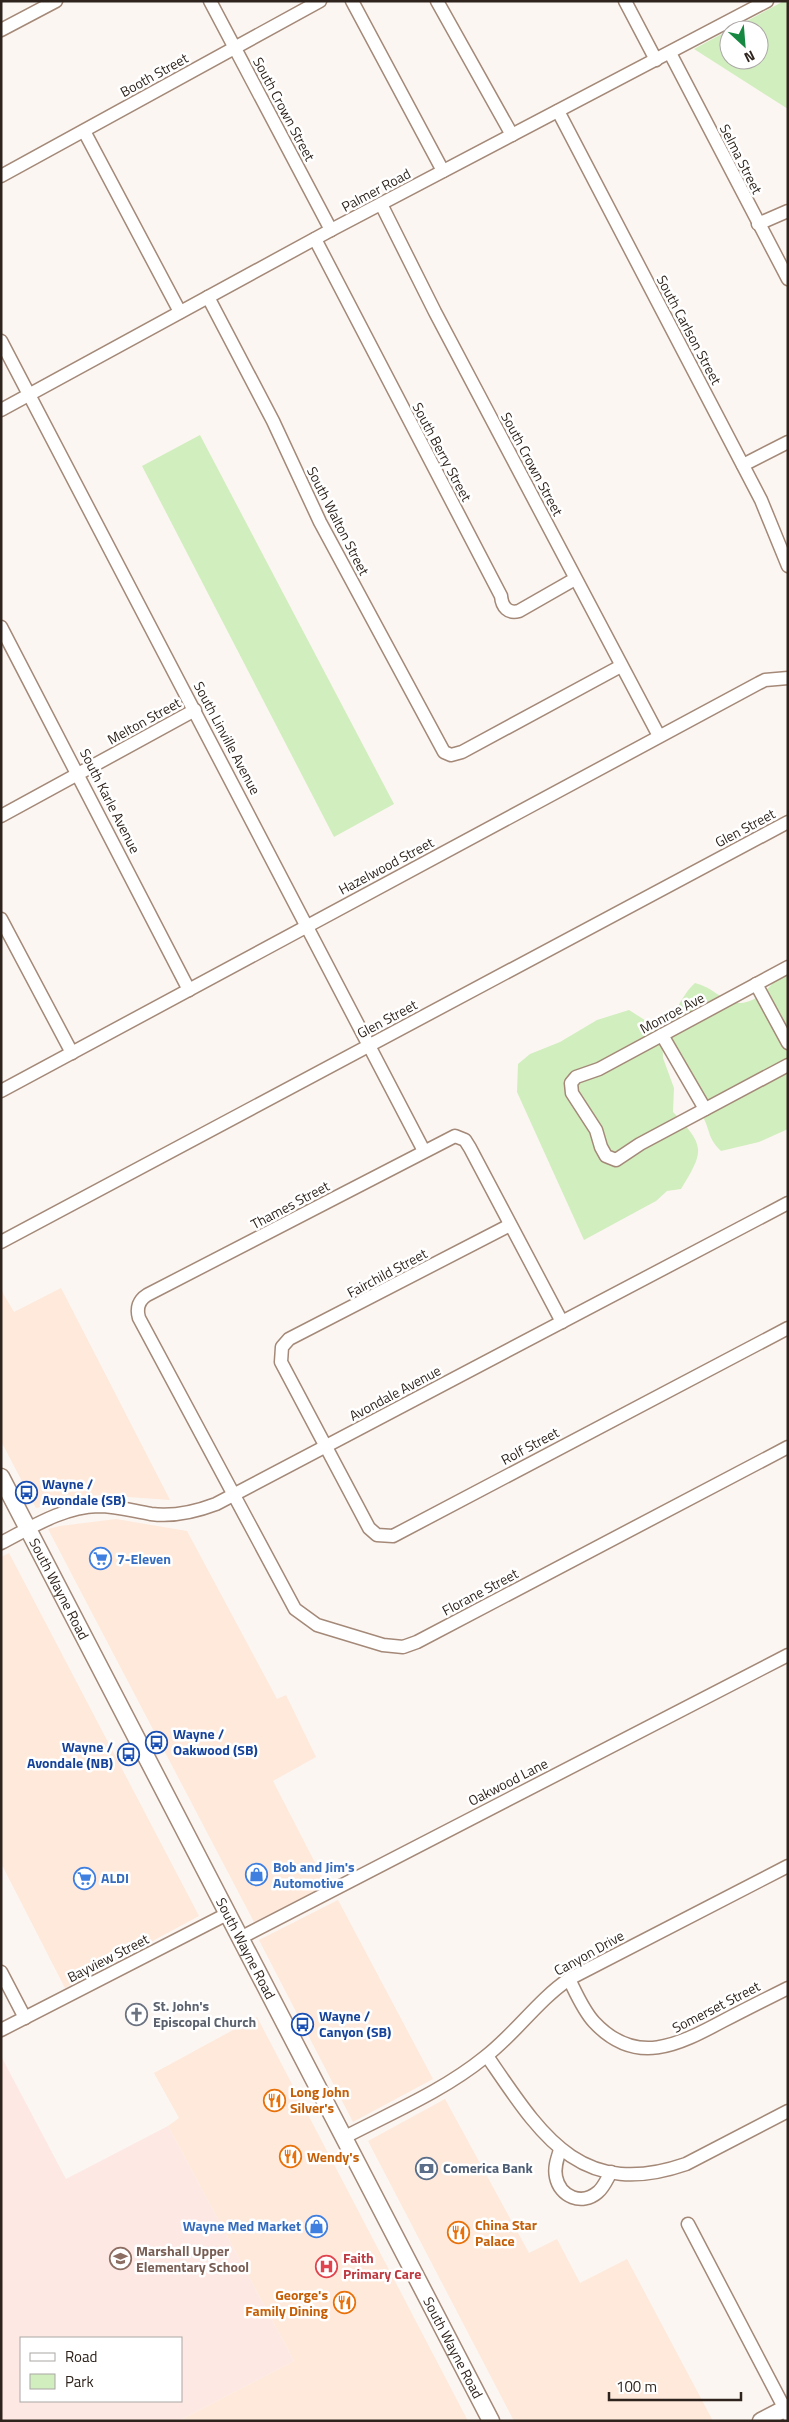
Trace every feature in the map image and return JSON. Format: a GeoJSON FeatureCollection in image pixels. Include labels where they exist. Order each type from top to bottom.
{"type":"FeatureCollection","features":[{"type":"Feature","properties":{"kind":"main road","name":"South Wayne Road"},"geometry":{"type":"LineString","coordinates":[[1,1477],[242,1937],[491,2421]]}},
{"type":"Feature","properties":{"kind":"main road"},"geometry":{"type":"LineString","coordinates":[[761,2421],[787,2410]]}},
{"type":"Feature","properties":{"kind":"street"},"geometry":{"type":"LineString","coordinates":[[1,30],[56,1]]}},
{"type":"Feature","properties":{"kind":"street","name":"South Crown Street"},"geometry":{"type":"LineString","coordinates":[[210,1],[331,230]]}},
{"type":"Feature","properties":{"kind":"street","name":"Booth Street"},"geometry":{"type":"LineString","coordinates":[[1,176],[320,1]]}},
{"type":"Feature","properties":{"kind":"street"},"geometry":{"type":"LineString","coordinates":[[352,1],[443,171]]}},
{"type":"Feature","properties":{"kind":"street"},"geometry":{"type":"LineString","coordinates":[[437,1],[512,135]]}},
{"type":"Feature","properties":{"kind":"street"},"geometry":{"type":"LineString","coordinates":[[625,1],[656,60]]}},
{"type":"Feature","properties":{"kind":"street","name":"Palmer Road"},"geometry":{"type":"LineString","coordinates":[[1,410],[331,230],[767,1]]}},
{"type":"Feature","properties":{"kind":"street","name":"Selma Street"},"geometry":{"type":"LineString","coordinates":[[670,53],[788,280]]}},
{"type":"Feature","properties":{"kind":"street","name":"South Carlson Street"},"geometry":{"type":"LineString","coordinates":[[558,111],[743,465],[768,515],[788,566]]}},
{"type":"Feature","properties":{"kind":"street"},"geometry":{"type":"LineString","coordinates":[[84,131],[180,312]]}},
{"type":"Feature","properties":{"kind":"street","name":"South Crown Street"},"geometry":{"type":"LineString","coordinates":[[381,204],[575,580],[659,736]]}},
{"type":"Feature","properties":{"kind":"street"},"geometry":{"type":"LineString","coordinates":[[758,224],[788,211]]}},
{"type":"Feature","properties":{"kind":"street","name":"South Berry Street"},"geometry":{"type":"LineString","coordinates":[[315,239],[501,596],[504,607],[512,612],[520,611],[575,580]]}},
{"type":"Feature","properties":{"kind":"street","name":"South Walton Street"},"geometry":{"type":"LineString","coordinates":[[208,297],[277,429],[320,522],[442,750],[448,754],[462,752],[621,666]]}},
{"type":"Feature","properties":{"kind":"street","name":"South Linville Avenue"},"geometry":{"type":"LineString","coordinates":[[1,341],[424,1151]]}},
{"type":"Feature","properties":{"kind":"street"},"geometry":{"type":"LineString","coordinates":[[743,465],[788,442]]}},
{"type":"Feature","properties":{"kind":"street","name":"South Karle Avenue"},"geometry":{"type":"LineString","coordinates":[[1,627],[79,774],[189,990]]}},
{"type":"Feature","properties":{"kind":"street","name":"Hazelwood Street"},"geometry":{"type":"LineString","coordinates":[[1,1090],[763,681],[788,678]]}},
{"type":"Feature","properties":{"kind":"street","name":"Melton Street"},"geometry":{"type":"LineString","coordinates":[[1,816],[195,710]]}},
{"type":"Feature","properties":{"kind":"street","name":"Glen Street"},"geometry":{"type":"LineString","coordinates":[[1,1242],[788,822]]}},
{"type":"Feature","properties":{"kind":"street"},"geometry":{"type":"LineString","coordinates":[[1,919],[72,1053]]}},
{"type":"Feature","properties":{"kind":"street","name":"Monroe Ave"},"geometry":{"type":"LineString","coordinates":[[705,1109],[640,1144],[630,1153],[616,1160],[606,1156],[600,1147],[596,1130],[572,1093],[571,1084],[576,1077],[599,1069],[788,967]]}},
{"type":"Feature","properties":{"kind":"street"},"geometry":{"type":"LineString","coordinates":[[756,984],[788,1043]]}},
{"type":"Feature","properties":{"kind":"street"},"geometry":{"type":"LineString","coordinates":[[662,1035],[705,1109],[788,1065]]}},
{"type":"Feature","properties":{"kind":"street","name":"Thames Street"},"geometry":{"type":"LineString","coordinates":[[234,1494],[139,1318],[137,1310],[140,1302],[148,1295],[451,1137],[459,1137],[465,1140],[562,1322]]}},
{"type":"Feature","properties":{"kind":"street","name":"Avondale Avenue"},"geometry":{"type":"LineString","coordinates":[[1,1543],[59,1514],[81,1508],[114,1506],[152,1514],[173,1515],[204,1509],[788,1203]]}},
{"type":"Feature","properties":{"kind":"street","name":"Fairchild Street"},"geometry":{"type":"LineString","coordinates":[[281,1349],[289,1339],[510,1225]]}},
{"type":"Feature","properties":{"kind":"street","name":"Rolf Street"},"geometry":{"type":"LineString","coordinates":[[281,1349],[281,1362],[369,1528],[377,1535],[393,1536],[788,1328]]}},
{"type":"Feature","properties":{"kind":"street","name":"Florane Street"},"geometry":{"type":"LineString","coordinates":[[234,1494],[292,1604],[302,1616],[317,1625],[383,1646],[402,1646],[417,1642],[788,1447]]}},
{"type":"Feature","properties":{"kind":"street","name":"Oakwood Lane"},"geometry":{"type":"LineString","coordinates":[[242,1937],[788,1655]]}},
{"type":"Feature","properties":{"kind":"street","name":"Canyon Drive"},"geometry":{"type":"LineString","coordinates":[[345,2137],[448,2084],[487,2056],[513,2032],[544,1998],[569,1979],[788,1866]]}},
{"type":"Feature","properties":{"kind":"street","name":"Bayview Street"},"geometry":{"type":"LineString","coordinates":[[1,2030],[229,1913]]}},
{"type":"Feature","properties":{"kind":"street"},"geometry":{"type":"LineString","coordinates":[[1,1972],[25,2018]]}},
{"type":"Feature","properties":{"kind":"street","name":"Somerset Street"},"geometry":{"type":"LineString","coordinates":[[569,1979],[593,2021],[604,2031],[622,2043],[652,2049],[682,2043],[788,1988]]}},
{"type":"Feature","properties":{"kind":"street"},"geometry":{"type":"LineString","coordinates":[[487,2056],[530,2118],[560,2150],[585,2164],[611,2172],[640,2174],[678,2166],[788,2111]]}},
{"type":"Feature","properties":{"kind":"street"},"geometry":{"type":"LineString","coordinates":[[560,2150],[555,2175],[560,2190],[574,2198],[584,2199],[597,2193],[611,2172]]}},
{"type":"Feature","properties":{"kind":"street"},"geometry":{"type":"LineString","coordinates":[[688,2224],[787,2410]]}},
{"type":"Feature","properties":{"kind":"shaded area"},"geometry":{"type":"Polygon","coordinates":[[[61,1288],[170,1500],[100,1495],[36,1508],[1,1441],[1,1290],[14,1312],[61,1288]]]}},
{"type":"Feature","properties":{"kind":"shaded area"},"geometry":{"type":"Polygon","coordinates":[[[116,1519],[187,1531],[277,1699],[286,1695],[316,1757],[273,1781],[327,1886],[254,1922],[48,1529],[116,1519]]]}},
{"type":"Feature","properties":{"kind":"shaded area"},"geometry":{"type":"Polygon","coordinates":[[[9,1553],[199,1916],[65,1988],[1,1863],[1,1557],[9,1553]]]}},
{"type":"Feature","properties":{"kind":"shaded area"},"geometry":{"type":"Polygon","coordinates":[[[338,1900],[433,2079],[353,2122],[259,1940],[338,1900]]]}},
{"type":"Feature","properties":{"kind":"shaded area"},"geometry":{"type":"Polygon","coordinates":[[[257,2017],[468,2421],[178,2421],[294,2361],[168,2126],[179,2118],[154,2073],[257,2017]]]}},
{"type":"Feature","properties":{"kind":"shaded area","name":"Marshall Upper Elementary School"},"geometry":{"type":"Polygon","coordinates":[[[1,2056],[66,2179],[168,2126],[294,2361],[178,2421],[1,2421],[1,2056]]]}},
{"type":"Feature","properties":{"kind":"shaded area"},"geometry":{"type":"Polygon","coordinates":[[[445,2099],[529,2253],[557,2239],[580,2283],[627,2259],[713,2421],[514,2421],[368,2141],[445,2099]]]}},
{"type":"Feature","properties":{"kind":"green space"},"geometry":{"type":"Polygon","coordinates":[[[784,1],[788,1],[788,109],[727,70],[769,70],[769,20],[749,20],[784,1]]]}},
{"type":"Feature","properties":{"kind":"green space"},"geometry":{"type":"Polygon","coordinates":[[[719,35],[719,65],[694,49],[719,35]]]}},
{"type":"Feature","properties":{"kind":"green space"},"geometry":{"type":"Polygon","coordinates":[[[200,435],[394,804],[334,837],[142,466],[200,435]]]}},
{"type":"Feature","properties":{"kind":"green space"},"geometry":{"type":"Polygon","coordinates":[[[788,959],[788,1129],[759,1142],[721,1151],[713,1142],[703,1117],[673,1066],[669,1053],[668,1039],[670,1024],[687,991],[695,983],[734,1002],[750,1001],[770,986],[781,973],[788,959]]]}},
{"type":"Feature","properties":{"kind":"green space"},"geometry":{"type":"Polygon","coordinates":[[[629,1010],[662,1031],[663,1058],[674,1088],[673,1112],[684,1123],[696,1141],[697,1156],[689,1176],[681,1189],[667,1191],[656,1201],[584,1240],[517,1092],[518,1064],[530,1054],[560,1042],[597,1020],[629,1010]]]}},
{"type":"Feature","properties":{"kind":"place","name":"Wayne / Avondale (SB)"},"geometry":{"type":"Point","coordinates":[26,1492]}},
{"type":"Feature","properties":{"kind":"place","name":"7-Eleven"},"geometry":{"type":"Point","coordinates":[101,1559]}},
{"type":"Feature","properties":{"kind":"place","name":"Wayne / Oakwood (SB)"},"geometry":{"type":"Point","coordinates":[157,1742]}},
{"type":"Feature","properties":{"kind":"place","name":"Wayne / Avondale (NB)"},"geometry":{"type":"Point","coordinates":[129,1755]}},
{"type":"Feature","properties":{"kind":"place","name":"Bob and Jim's Automotive"},"geometry":{"type":"Point","coordinates":[257,1875]}},
{"type":"Feature","properties":{"kind":"place","name":"ALDI"},"geometry":{"type":"Point","coordinates":[85,1878]}},
{"type":"Feature","properties":{"kind":"place","name":"St. John's Episcopal Church"},"geometry":{"type":"Point","coordinates":[137,2014]}},
{"type":"Feature","properties":{"kind":"place","name":"Wayne / Canyon (SB)"},"geometry":{"type":"Point","coordinates":[303,2024]}},
{"type":"Feature","properties":{"kind":"place","name":"Long John Silver's"},"geometry":{"type":"Point","coordinates":[274,2100]}},
{"type":"Feature","properties":{"kind":"place","name":"Wendy's"},"geometry":{"type":"Point","coordinates":[291,2157]}},
{"type":"Feature","properties":{"kind":"place","name":"Comerica Bank"},"geometry":{"type":"Point","coordinates":[427,2168]}},
{"type":"Feature","properties":{"kind":"place","name":"Wayne Med Market"},"geometry":{"type":"Point","coordinates":[317,2226]}},
{"type":"Feature","properties":{"kind":"place","name":"China Star Palace"},"geometry":{"type":"Point","coordinates":[459,2233]}},
{"type":"Feature","properties":{"kind":"place","name":"Marshall Upper Elementary School"},"geometry":{"type":"Point","coordinates":[120,2259]}},
{"type":"Feature","properties":{"kind":"place","name":"Faith Primary Care"},"geometry":{"type":"Point","coordinates":[327,2266]}},
{"type":"Feature","properties":{"kind":"place","name":"George's Family Dining"},"geometry":{"type":"Point","coordinates":[344,2303]}}]}
